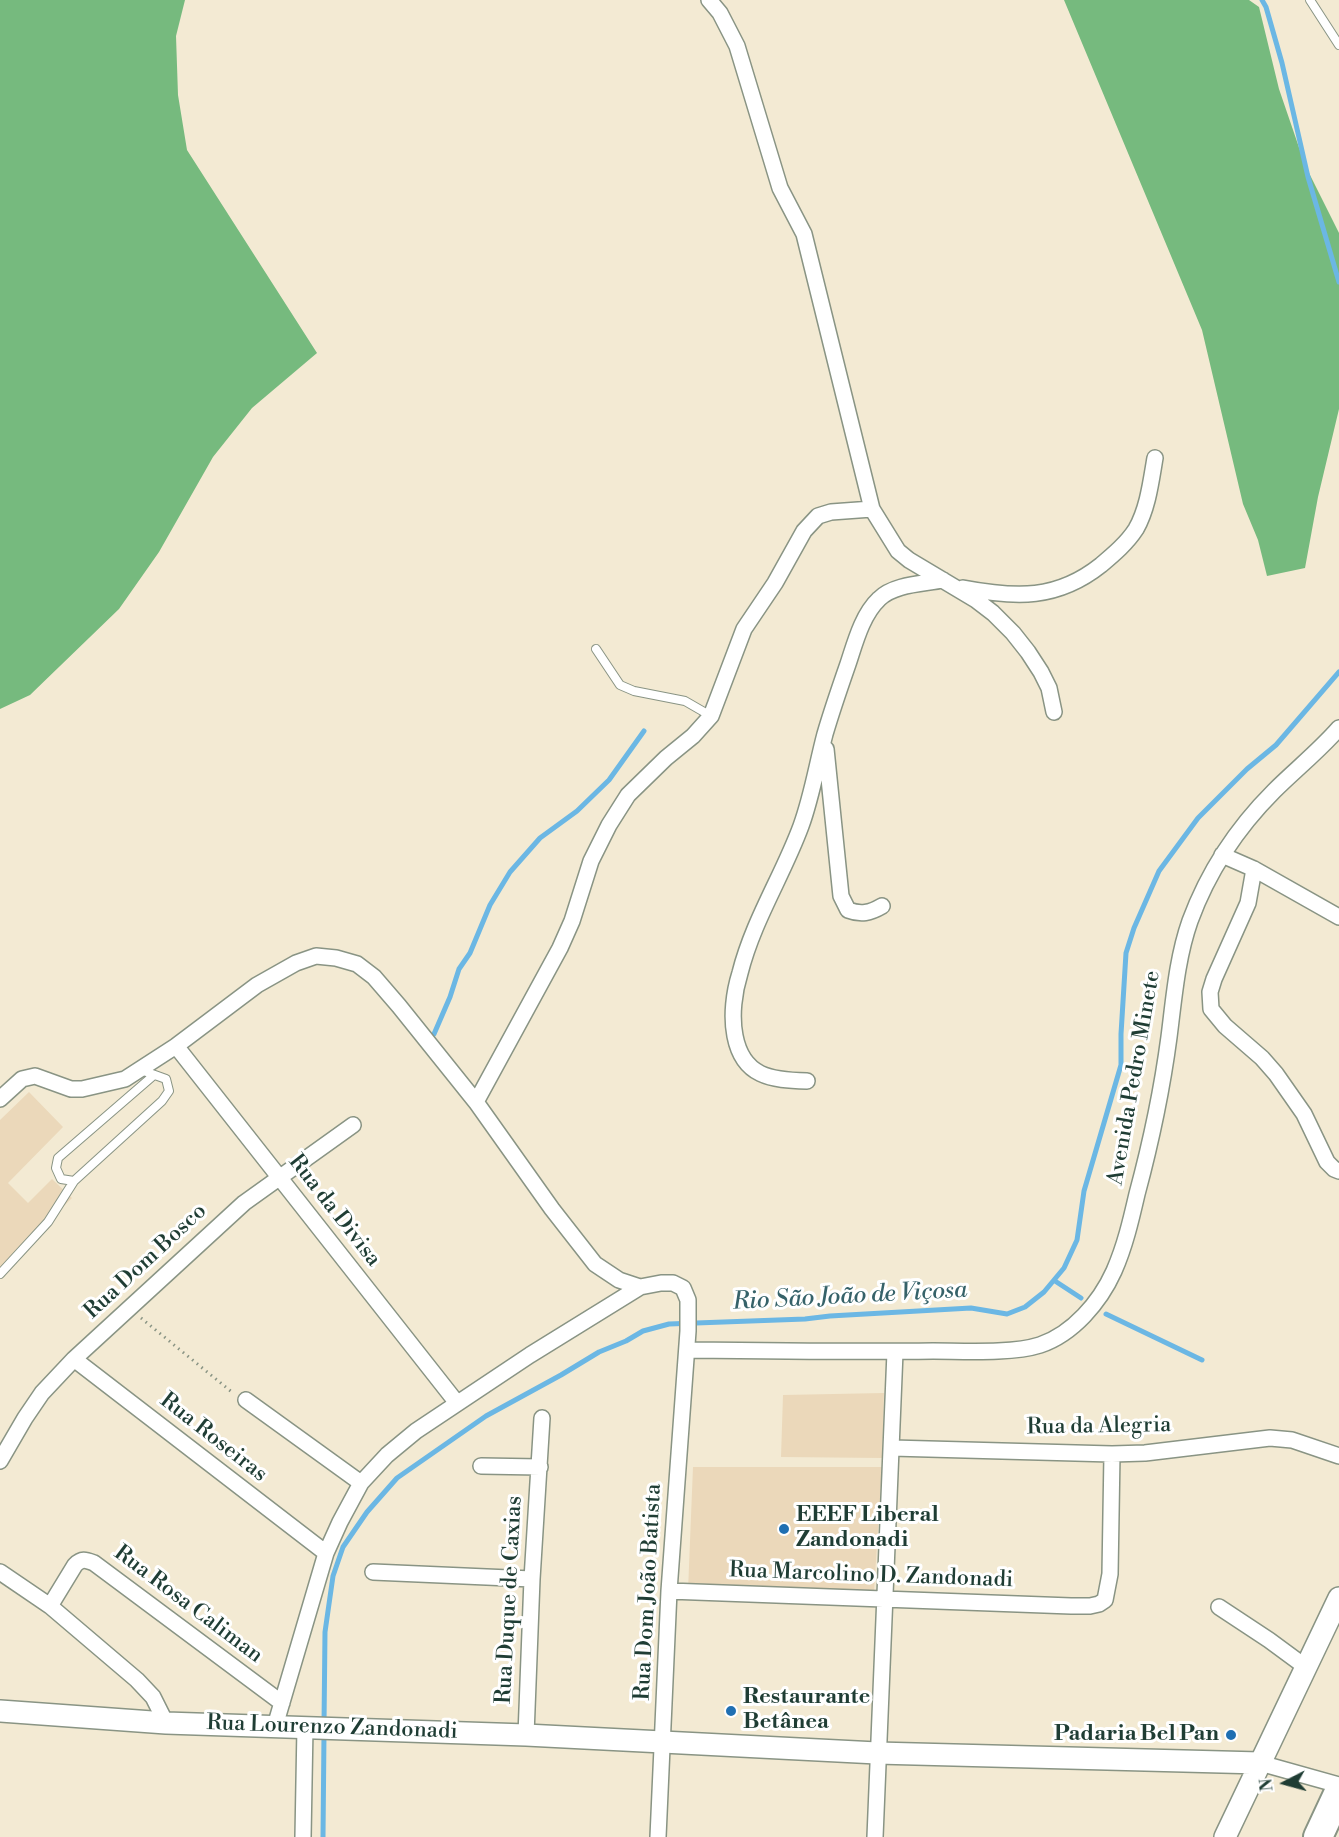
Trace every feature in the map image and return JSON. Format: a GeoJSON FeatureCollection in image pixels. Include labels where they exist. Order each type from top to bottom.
{"type":"FeatureCollection","features":[{"type":"Feature","properties":{"kind":"highway"},"geometry":{"type":"LineString","coordinates":[[1318,1837],[1339,1792]]}},
{"type":"Feature","properties":{"kind":"street"},"geometry":{"type":"LineString","coordinates":[[709,0],[720,14],[737,46],[780,188],[804,234],[872,509],[898,551],[993,613],[1028,652],[1049,688],[1054,712]]}},
{"type":"Feature","properties":{"kind":"street"},"geometry":{"type":"LineString","coordinates":[[807,1081],[771,1078],[747,1064],[738,1048],[733,1019],[740,972],[802,823],[825,735],[856,641],[870,612],[887,592],[900,588],[948,583],[996,594],[1039,594],[1060,589],[1086,575],[1113,555],[1137,527],[1145,505],[1155,458]]}},
{"type":"Feature","properties":{"kind":"street"},"geometry":{"type":"LineString","coordinates":[[476,1102],[560,948],[572,921],[591,861],[609,825],[628,795],[711,716],[744,629],[775,583],[804,531],[818,516],[831,512],[872,509]]}},
{"type":"Feature","properties":{"kind":"street","name":"Avenida Pedro Minete"},"geometry":{"type":"LineString","coordinates":[[687,1350],[896,1352],[1013,1349],[1039,1345],[1065,1333],[1085,1314],[1113,1272],[1126,1237],[1143,1173],[1160,1093],[1182,948],[1197,904],[1222,855],[1244,825],[1272,793],[1339,728]]}},
{"type":"Feature","properties":{"kind":"street"},"geometry":{"type":"LineString","coordinates":[[825,735],[841,896],[848,910],[854,912],[869,912],[882,906]]}},
{"type":"Feature","properties":{"kind":"street"},"geometry":{"type":"LineString","coordinates":[[1222,855],[1254,869],[1339,917]]}},
{"type":"Feature","properties":{"kind":"street"},"geometry":{"type":"LineString","coordinates":[[1254,869],[1248,903],[1210,992],[1211,1009],[1225,1026],[1262,1058],[1276,1074],[1308,1121],[1327,1161],[1339,1171]]}},
{"type":"Feature","properties":{"kind":"street"},"geometry":{"type":"LineString","coordinates":[[0,1099],[22,1079],[34,1076],[71,1089],[82,1089],[148,1072],[176,1046],[257,985],[296,963],[316,956],[336,958],[357,964],[374,977],[476,1102],[595,1264],[609,1274],[640,1287]]}},
{"type":"Feature","properties":{"kind":"street","name":"Rua da Divisa"},"geometry":{"type":"LineString","coordinates":[[176,1046],[457,1403]]}},
{"type":"Feature","properties":{"kind":"street","name":"Rua Dom Bosco"},"geometry":{"type":"LineString","coordinates":[[0,1461],[42,1393],[74,1359],[243,1203],[352,1125]]}},
{"type":"Feature","properties":{"kind":"street","name":"Rua Dom João Batista"},"geometry":{"type":"LineString","coordinates":[[640,1287],[661,1283],[673,1284],[683,1288],[688,1300],[687,1350],[669,1591],[658,1837]]}},
{"type":"Feature","properties":{"kind":"street"},"geometry":{"type":"LineString","coordinates":[[275,1726],[326,1553],[361,1484],[387,1455],[416,1431],[640,1287]]}},
{"type":"Feature","properties":{"kind":"street"},"geometry":{"type":"LineString","coordinates":[[875,1837],[896,1352]]}},
{"type":"Feature","properties":{"kind":"street","name":"Rua Roseiras"},"geometry":{"type":"LineString","coordinates":[[74,1359],[326,1553]]}},
{"type":"Feature","properties":{"kind":"street"},"geometry":{"type":"LineString","coordinates":[[240,1396],[361,1484]]}},
{"type":"Feature","properties":{"kind":"street","name":"Rua Duque de Caxias"},"geometry":{"type":"LineString","coordinates":[[526,1735],[532,1579],[542,1418]]}},
{"type":"Feature","properties":{"kind":"street","name":"Rua da Alegria"},"geometry":{"type":"LineString","coordinates":[[892,1448],[1112,1454],[1145,1453],[1270,1438],[1292,1440],[1339,1455]]}},
{"type":"Feature","properties":{"kind":"street","name":"Rua Marcolino D. Zandonadi"},"geometry":{"type":"LineString","coordinates":[[669,1591],[1071,1606],[1099,1604],[1105,1600],[1108,1592],[1112,1454]]}},
{"type":"Feature","properties":{"kind":"street","name":"Rua Duque de Caxias"},"geometry":{"type":"LineString","coordinates":[[481,1466],[540,1467]]}},
{"type":"Feature","properties":{"kind":"street","name":"Rua Rosa Caliman"},"geometry":{"type":"LineString","coordinates":[[50,1606],[75,1565],[79,1560],[85,1559],[94,1563],[282,1703]]}},
{"type":"Feature","properties":{"kind":"street"},"geometry":{"type":"LineString","coordinates":[[0,1572],[50,1606],[137,1680],[153,1697],[166,1723]]}},
{"type":"Feature","properties":{"kind":"street"},"geometry":{"type":"LineString","coordinates":[[373,1572],[532,1579]]}},
{"type":"Feature","properties":{"kind":"street"},"geometry":{"type":"LineString","coordinates":[[1225,1837],[1339,1598]]}},
{"type":"Feature","properties":{"kind":"street"},"geometry":{"type":"LineString","coordinates":[[1219,1607],[1307,1668]]}},
{"type":"Feature","properties":{"kind":"street","name":"Rua Lourenzo Zandonadi"},"geometry":{"type":"LineString","coordinates":[[0,1711],[166,1723],[526,1735],[877,1753],[1260,1763]]}},
{"type":"Feature","properties":{"kind":"street"},"geometry":{"type":"LineString","coordinates":[[303,1837],[312,1727]]}},
{"type":"Feature","properties":{"kind":"street"},"geometry":{"type":"LineString","coordinates":[[1260,1763],[1339,1785]]}},
{"type":"Feature","properties":{"kind":"lane"},"geometry":{"type":"LineString","coordinates":[[1310,0],[1339,45]]}},
{"type":"Feature","properties":{"kind":"lane"},"geometry":{"type":"LineString","coordinates":[[596,649],[620,685],[634,691],[685,701],[711,716]]}},
{"type":"Feature","properties":{"kind":"lane"},"geometry":{"type":"LineString","coordinates":[[0,1274],[48,1222],[74,1181],[162,1101],[169,1091],[166,1078],[148,1072],[58,1158],[56,1168],[62,1179],[74,1181]]}},
{"type":"Feature","properties":{"kind":"path"},"geometry":{"type":"LineString","coordinates":[[128,1308],[240,1396]]}},
{"type":"Feature","properties":{"kind":"shaded area"},"geometry":{"type":"Polygon","coordinates":[[[29,1092],[63,1127],[8,1183],[28,1203],[52,1179],[72,1198],[0,1269],[0,1120],[29,1092]]]}},
{"type":"Feature","properties":{"kind":"shaded area"},"geometry":{"type":"Polygon","coordinates":[[[884,1393],[882,1458],[781,1457],[783,1395],[884,1393]]]}},
{"type":"Feature","properties":{"kind":"shaded area","name":"EEEF Liberal Zandonadi"},"geometry":{"type":"Polygon","coordinates":[[[693,1467],[882,1467],[874,1592],[688,1591],[693,1467]]]}},
{"type":"Feature","properties":{"kind":"green space"},"geometry":{"type":"Polygon","coordinates":[[[0,0],[185,0],[176,36],[178,95],[187,150],[317,353],[252,408],[213,457],[159,552],[119,609],[30,695],[0,709],[0,0]]]}},
{"type":"Feature","properties":{"kind":"green space"},"geometry":{"type":"Polygon","coordinates":[[[1064,0],[1249,0],[1259,7],[1279,89],[1305,165],[1339,233],[1339,409],[1318,497],[1305,568],[1267,576],[1258,540],[1243,504],[1202,330],[1064,0]]]}},
{"type":"Feature","properties":{"kind":"waterway"},"geometry":{"type":"LineString","coordinates":[[1262,0],[1282,63],[1308,177],[1339,282]]}},
{"type":"Feature","properties":{"kind":"waterway","name":"Rio São João de Viçosa"},"geometry":{"type":"LineString","coordinates":[[324,1724],[325,1632],[333,1576],[343,1547],[367,1512],[397,1478],[486,1416],[599,1352],[643,1331],[669,1324],[805,1319],[971,1308],[1007,1314],[1025,1307],[1044,1292],[1064,1268],[1077,1240],[1084,1191],[1121,1065],[1126,953],[1134,928],[1159,871],[1198,818],[1247,769],[1276,745],[1339,672]]}},
{"type":"Feature","properties":{"kind":"waterway"},"geometry":{"type":"LineString","coordinates":[[434,1034],[459,969],[470,953],[490,905],[510,872],[540,838],[577,811],[609,780],[644,731]]}},
{"type":"Feature","properties":{"kind":"waterway"},"geometry":{"type":"LineString","coordinates":[[1055,1281],[1081,1298]]}},
{"type":"Feature","properties":{"kind":"waterway"},"geometry":{"type":"LineString","coordinates":[[1106,1314],[1202,1360]]}},
{"type":"Feature","properties":{"kind":"waterway","name":"Rio São João de Viçosa"},"geometry":{"type":"LineString","coordinates":[[323,1837],[324,1734]]}},
{"type":"Feature","properties":{"kind":"place","name":"EEEF Liberal Zandonadi"},"geometry":{"type":"Point","coordinates":[784,1529]}},
{"type":"Feature","properties":{"kind":"place","name":"Restaurante Betânea"},"geometry":{"type":"Point","coordinates":[731,1711]}},
{"type":"Feature","properties":{"kind":"place","name":"Padaria Bel Pan"},"geometry":{"type":"Point","coordinates":[1231,1735]}}]}
